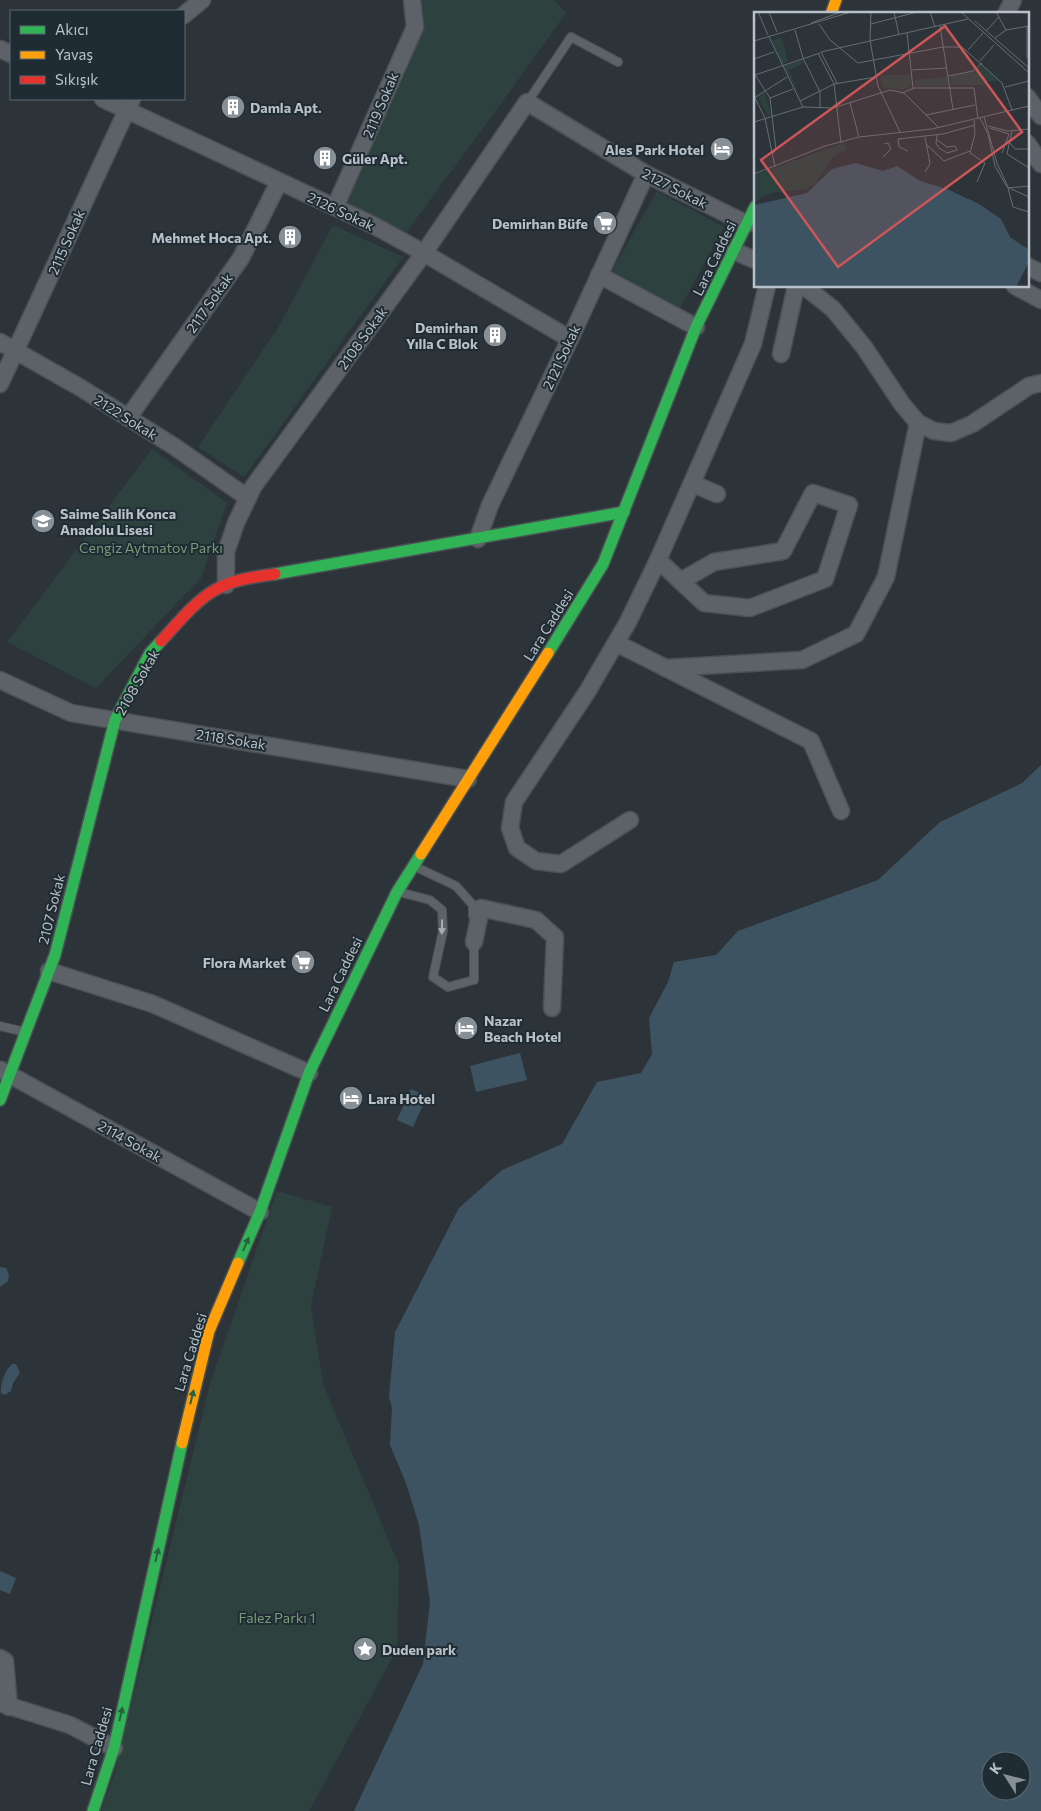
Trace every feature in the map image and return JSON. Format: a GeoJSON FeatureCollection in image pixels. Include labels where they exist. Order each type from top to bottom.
{"type":"FeatureCollection","features":[{"type":"Feature","properties":{"kind":"street"},"geometry":{"type":"LineString","coordinates":[[185,13],[202,0]]}},
{"type":"Feature","properties":{"kind":"street","name":"2119 Sokak"},"geometry":{"type":"LineString","coordinates":[[335,208],[415,27],[412,0]]}},
{"type":"Feature","properties":{"kind":"street"},"geometry":{"type":"LineString","coordinates":[[831,12],[836,0]]}},
{"type":"Feature","properties":{"kind":"street"},"geometry":{"type":"LineString","coordinates":[[1007,12],[1013,0]]}},
{"type":"Feature","properties":{"kind":"street"},"geometry":{"type":"LineString","coordinates":[[1028,98],[1041,116]]}},
{"type":"Feature","properties":{"kind":"street","name":"2126 Sokak"},"geometry":{"type":"LineString","coordinates":[[108,100],[129,104],[279,182],[372,225],[424,253],[570,339]]}},
{"type":"Feature","properties":{"kind":"street","name":"2127 Sokak"},"geometry":{"type":"LineString","coordinates":[[526,103],[646,174],[747,224]]}},
{"type":"Feature","properties":{"kind":"street","name":"2108 Sokak"},"geometry":{"type":"LineString","coordinates":[[226,585],[226,552],[236,523],[253,487],[424,253],[526,103]]}},
{"type":"Feature","properties":{"kind":"street","name":"2115 Sokak"},"geometry":{"type":"LineString","coordinates":[[0,384],[129,104]]}},
{"type":"Feature","properties":{"kind":"street"},"geometry":{"type":"LineString","coordinates":[[1028,144],[1041,164]]}},
{"type":"Feature","properties":{"kind":"street","name":"2121 Sokak"},"geometry":{"type":"LineString","coordinates":[[478,539],[490,505],[570,339],[646,174]]}},
{"type":"Feature","properties":{"kind":"street","name":"2117 Sokak"},"geometry":{"type":"LineString","coordinates":[[128,418],[241,258],[279,182]]}},
{"type":"Feature","properties":{"kind":"street","name":"Lara Caddesi"},"geometry":{"type":"LineString","coordinates":[[93,1811],[114,1748],[192,1397],[209,1331],[260,1212],[310,1072],[397,892],[603,564],[696,327],[754,209]]}},
{"type":"Feature","properties":{"kind":"street"},"geometry":{"type":"LineString","coordinates":[[734,250],[754,260]]}},
{"type":"Feature","properties":{"kind":"street"},"geometry":{"type":"LineString","coordinates":[[1028,266],[1041,273]]}},
{"type":"Feature","properties":{"kind":"street"},"geometry":{"type":"LineString","coordinates":[[599,275],[696,327]]}},
{"type":"Feature","properties":{"kind":"street"},"geometry":{"type":"LineString","coordinates":[[630,820],[560,864],[536,861],[517,848],[510,828],[514,802],[587,692],[628,622],[658,560],[753,344],[767,288]]}},
{"type":"Feature","properties":{"kind":"street"},"geometry":{"type":"LineString","coordinates":[[781,354],[796,288]]}},
{"type":"Feature","properties":{"kind":"street"},"geometry":{"type":"LineString","coordinates":[[807,288],[833,308],[864,347],[902,404],[918,423],[934,431],[951,433],[972,424],[1029,386],[1041,383]]}},
{"type":"Feature","properties":{"kind":"street"},"geometry":{"type":"LineString","coordinates":[[1019,288],[1041,300]]}},
{"type":"Feature","properties":{"kind":"street","name":"2122 Sokak"},"geometry":{"type":"LineString","coordinates":[[0,342],[81,388],[175,447],[248,498]]}},
{"type":"Feature","properties":{"kind":"street"},"geometry":{"type":"LineString","coordinates":[[666,668],[802,660],[856,634],[886,576],[918,423]]}},
{"type":"Feature","properties":{"kind":"street"},"geometry":{"type":"LineString","coordinates":[[693,484],[716,494]]}},
{"type":"Feature","properties":{"kind":"street"},"geometry":{"type":"LineString","coordinates":[[658,560],[681,582],[704,603],[750,608],[825,579],[848,505],[813,494],[783,551],[714,562],[681,582]]}},
{"type":"Feature","properties":{"kind":"street","name":"2108 Sokak"},"geometry":{"type":"LineString","coordinates":[[115,720],[150,653],[185,616],[214,590],[238,580],[624,512]]}},
{"type":"Feature","properties":{"kind":"street"},"geometry":{"type":"LineString","coordinates":[[616,643],[811,741],[841,811]]}},
{"type":"Feature","properties":{"kind":"street","name":"2118 Sokak"},"geometry":{"type":"LineString","coordinates":[[1,682],[71,713],[468,778]]}},
{"type":"Feature","properties":{"kind":"street","name":"2107 Sokak"},"geometry":{"type":"LineString","coordinates":[[0,1100],[5,1073],[26,1032],[55,955],[115,720]]}},
{"type":"Feature","properties":{"kind":"street"},"geometry":{"type":"LineString","coordinates":[[474,942],[481,908],[536,920],[555,937],[552,1008]]}},
{"type":"Feature","properties":{"kind":"street"},"geometry":{"type":"LineString","coordinates":[[50,971],[153,1004],[310,1072]]}},
{"type":"Feature","properties":{"kind":"street","name":"2114 Sokak"},"geometry":{"type":"LineString","coordinates":[[5,1073],[260,1212]]}},
{"type":"Feature","properties":{"kind":"street"},"geometry":{"type":"LineString","coordinates":[[0,1658],[5,1661],[4,1705],[70,1725],[114,1748]]}},
{"type":"Feature","properties":{"kind":"lane"},"geometry":{"type":"LineString","coordinates":[[526,103],[571,37],[618,62]]}},
{"type":"Feature","properties":{"kind":"lane"},"geometry":{"type":"LineString","coordinates":[[397,892],[430,900],[442,910],[443,931],[433,977],[448,987],[474,980],[473,905],[456,886],[413,865]]}},
{"type":"Feature","properties":{"kind":"lane"},"geometry":{"type":"LineString","coordinates":[[0,1026],[26,1032]]}},
{"type":"Feature","properties":{"kind":"green space"},"geometry":{"type":"Polygon","coordinates":[[[419,0],[554,0],[566,13],[405,234],[347,204],[419,0]]]}},
{"type":"Feature","properties":{"kind":"green space"},"geometry":{"type":"Polygon","coordinates":[[[657,191],[724,227],[680,308],[612,271],[657,191]]]}},
{"type":"Feature","properties":{"kind":"green space"},"geometry":{"type":"Polygon","coordinates":[[[333,225],[403,257],[244,477],[198,447],[279,326],[333,225]]]}},
{"type":"Feature","properties":{"kind":"green space","name":"Cengiz Aytmatov Parkı"},"geometry":{"type":"Polygon","coordinates":[[[152,449],[227,503],[201,578],[96,688],[7,642],[152,449]]]}},
{"type":"Feature","properties":{"kind":"green space","name":"Falez Parkı 1"},"geometry":{"type":"Polygon","coordinates":[[[277,1191],[332,1207],[311,1306],[323,1384],[399,1565],[397,1649],[309,1811],[101,1811],[114,1775],[210,1384],[277,1191]]]}},
{"type":"Feature","properties":{"kind":"water"},"geometry":{"type":"Polygon","coordinates":[[[1041,765],[1041,1811],[354,1811],[423,1664],[430,1602],[419,1525],[406,1483],[390,1445],[392,1408],[389,1397],[395,1332],[459,1208],[502,1170],[562,1144],[597,1082],[641,1073],[652,1054],[649,1018],[668,982],[674,962],[716,955],[738,931],[878,880],[940,822],[1022,783],[1041,765]]]}},
{"type":"Feature","properties":{"kind":"water"},"geometry":{"type":"Polygon","coordinates":[[[520,1053],[527,1080],[476,1092],[470,1066],[520,1053]]]}},
{"type":"Feature","properties":{"kind":"water"},"geometry":{"type":"Polygon","coordinates":[[[411,1089],[427,1096],[413,1127],[397,1120],[411,1089]]]}},
{"type":"Feature","properties":{"kind":"water"},"geometry":{"type":"Polygon","coordinates":[[[0,1267],[6,1268],[9,1275],[8,1281],[0,1287],[0,1267]]]}},
{"type":"Feature","properties":{"kind":"water"},"geometry":{"type":"Polygon","coordinates":[[[12,1364],[16,1364],[20,1373],[13,1383],[11,1391],[5,1395],[1,1393],[2,1381],[12,1364]]]}},
{"type":"Feature","properties":{"kind":"water"},"geometry":{"type":"Polygon","coordinates":[[[0,1571],[16,1578],[10,1594],[0,1590],[0,1571]]]}},
{"type":"Feature","properties":{"kind":"traffic: fast"},"geometry":{"type":"LineString","coordinates":[[548,653],[603,564],[696,327],[754,209]]}},
{"type":"Feature","properties":{"kind":"traffic: fast"},"geometry":{"type":"LineString","coordinates":[[275,574],[624,512]]}},
{"type":"Feature","properties":{"kind":"traffic: fast"},"geometry":{"type":"LineString","coordinates":[[0,1100],[55,955],[115,720],[150,653],[161,641]]}},
{"type":"Feature","properties":{"kind":"traffic: fast"},"geometry":{"type":"LineString","coordinates":[[238,1263],[260,1212],[309,1073],[397,892],[421,854]]}},
{"type":"Feature","properties":{"kind":"traffic: fast"},"geometry":{"type":"LineString","coordinates":[[93,1811],[114,1748],[182,1443]]}},
{"type":"Feature","properties":{"kind":"traffic: slow"},"geometry":{"type":"LineString","coordinates":[[832,12],[836,0]]}},
{"type":"Feature","properties":{"kind":"traffic: slow"},"geometry":{"type":"LineString","coordinates":[[421,854],[548,653]]}},
{"type":"Feature","properties":{"kind":"traffic: slow"},"geometry":{"type":"LineString","coordinates":[[182,1443],[209,1331],[238,1263]]}},
{"type":"Feature","properties":{"kind":"traffic: jam"},"geometry":{"type":"LineString","coordinates":[[161,641],[208,594],[222,586],[237,581],[275,574]]}},
{"type":"Feature","properties":{"kind":"place","name":"Damla Apt."},"geometry":{"type":"Point","coordinates":[233,107]}},
{"type":"Feature","properties":{"kind":"place","name":"Ales Park Hotel"},"geometry":{"type":"Point","coordinates":[722,149]}},
{"type":"Feature","properties":{"kind":"place","name":"Güler Apt."},"geometry":{"type":"Point","coordinates":[325,158]}},
{"type":"Feature","properties":{"kind":"place","name":"Demirhan Büfe"},"geometry":{"type":"Point","coordinates":[605,223]}},
{"type":"Feature","properties":{"kind":"place","name":"Mehmet Hoca Apt."},"geometry":{"type":"Point","coordinates":[290,237]}},
{"type":"Feature","properties":{"kind":"place","name":"Demirhan Yılla C Blok"},"geometry":{"type":"Point","coordinates":[495,335]}},
{"type":"Feature","properties":{"kind":"place","name":"Saime Salih Konca Anadolu Lisesi"},"geometry":{"type":"Point","coordinates":[43,521]}},
{"type":"Feature","properties":{"kind":"place","name":"Flora Market"},"geometry":{"type":"Point","coordinates":[303,962]}},
{"type":"Feature","properties":{"kind":"place","name":"Nazar Beach Hotel"},"geometry":{"type":"Point","coordinates":[466,1028]}},
{"type":"Feature","properties":{"kind":"place","name":"Lara Hotel"},"geometry":{"type":"Point","coordinates":[351,1098]}},
{"type":"Feature","properties":{"kind":"place","name":"Duden park"},"geometry":{"type":"Point","coordinates":[365,1649]}}]}
